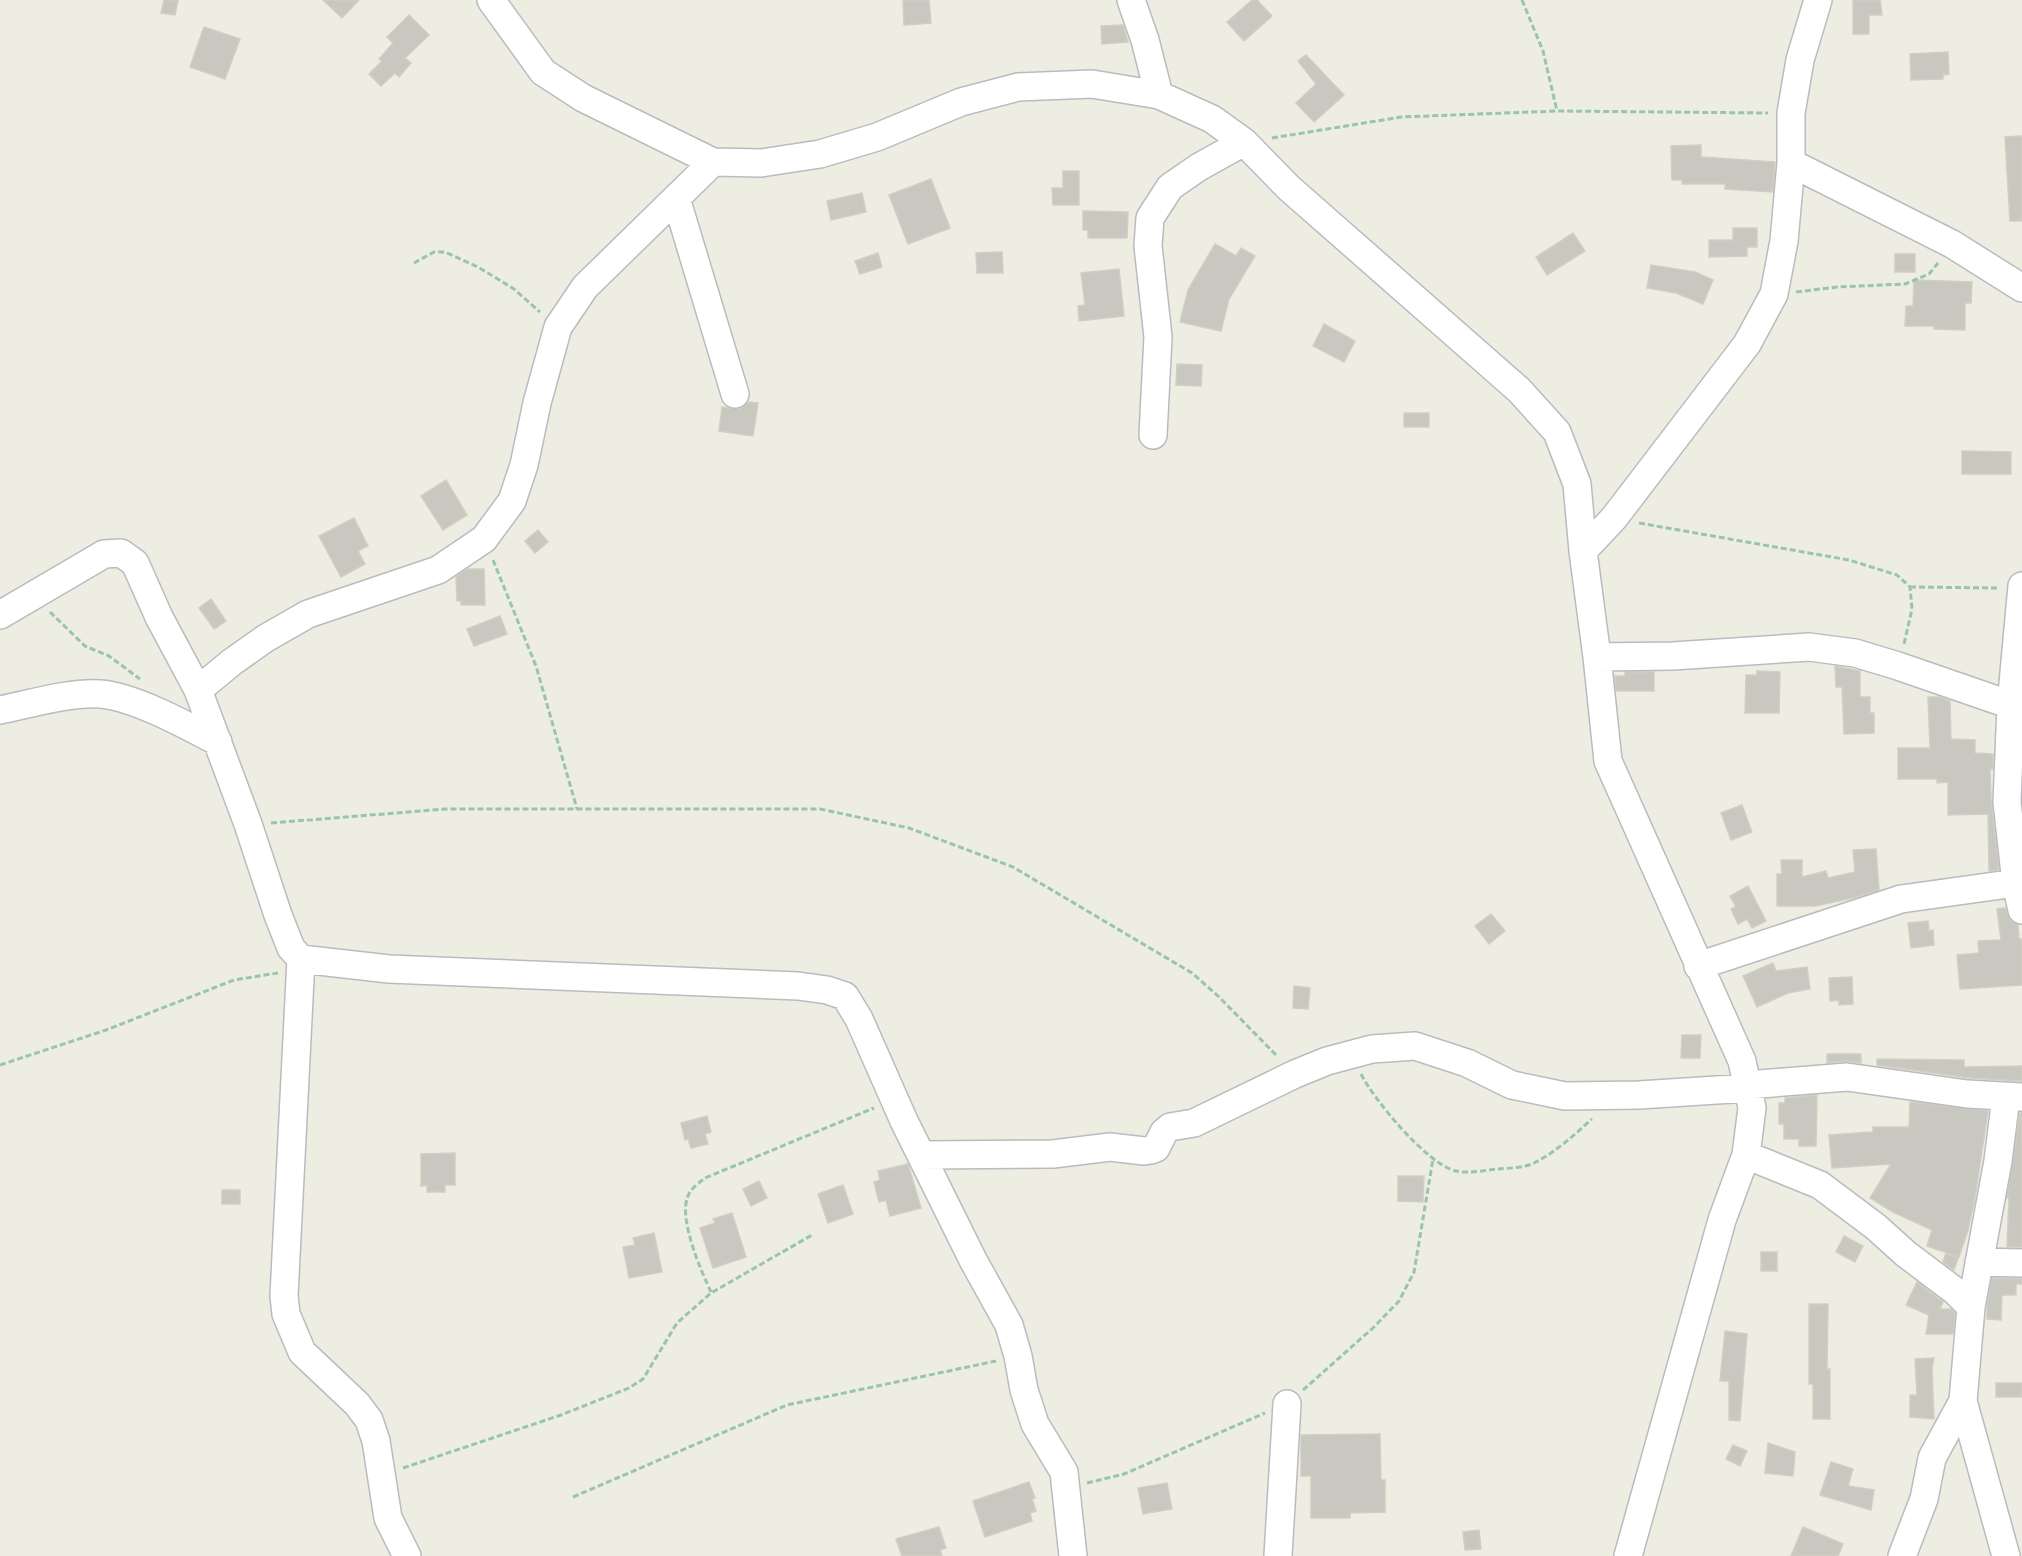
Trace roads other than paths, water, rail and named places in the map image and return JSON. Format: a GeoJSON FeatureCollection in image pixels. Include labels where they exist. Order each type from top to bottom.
{"type":"FeatureCollection","features":[{"type":"Feature","properties":{"kind":"street"},"geometry":{"type":"LineString","coordinates":[[491,0],[543,72],[583,98],[713,162],[761,163],[820,154],[877,137],[961,102],[1018,87],[1092,84],[1159,95],[1212,119],[1244,142],[1289,188],[1519,390],[1557,432],[1577,484],[1608,761],[1742,1061],[1752,1108],[1746,1155],[1722,1220],[1628,1556]]}},
{"type":"Feature","properties":{"kind":"street"},"geometry":{"type":"LineString","coordinates":[[1131,0],[1159,95]]}},
{"type":"Feature","properties":{"kind":"street"},"geometry":{"type":"LineString","coordinates":[[1583,551],[1614,518],[1747,344],[1774,294],[1784,242],[1791,163],[1791,113],[1800,60],[1818,0]]}},
{"type":"Feature","properties":{"kind":"street"},"geometry":{"type":"LineString","coordinates":[[1153,435],[1158,337],[1148,246],[1150,218],[1170,187],[1199,167],[1244,142]]}},
{"type":"Feature","properties":{"kind":"street"},"geometry":{"type":"LineString","coordinates":[[198,690],[266,638],[308,614],[438,570],[484,539],[512,501],[521,474],[537,403],[558,327],[585,287],[713,162]]}},
{"type":"Feature","properties":{"kind":"street"},"geometry":{"type":"LineString","coordinates":[[1791,163],[1952,244],[2022,288]]}},
{"type":"Feature","properties":{"kind":"street"},"geometry":{"type":"LineString","coordinates":[[676,198],[735,393]]}},
{"type":"Feature","properties":{"kind":"street"},"geometry":{"type":"LineString","coordinates":[[0,615],[104,555],[122,553],[135,563],[159,617],[198,690],[248,824],[278,915],[291,948],[301,964],[284,1296],[286,1314],[302,1352],[357,1404],[369,1420],[382,1475],[388,1518],[407,1556]]}},
{"type":"Feature","properties":{"kind":"street"},"geometry":{"type":"LineString","coordinates":[[2022,587],[2011,705],[2007,802],[2016,883],[2022,910]]}},
{"type":"Feature","properties":{"kind":"street"},"geometry":{"type":"LineString","coordinates":[[1597,657],[1673,656],[1809,647],[1855,654],[1898,666],[2011,705]]}},
{"type":"Feature","properties":{"kind":"street"},"geometry":{"type":"LineString","coordinates":[[0,710],[75,696],[100,694],[124,698],[218,742]]}},
{"type":"Feature","properties":{"kind":"street"},"geometry":{"type":"LineString","coordinates":[[1698,966],[1901,899],[2016,883]]}},
{"type":"Feature","properties":{"kind":"street"},"geometry":{"type":"LineString","coordinates":[[301,964],[798,986],[827,990],[848,999],[921,1155],[973,1260],[1009,1325],[1024,1390],[1035,1424],[1064,1472],[1072,1556]]}},
{"type":"Feature","properties":{"kind":"street"},"geometry":{"type":"LineString","coordinates":[[921,1155],[1053,1154],[1110,1147],[1151,1150],[1156,1148],[1164,1132],[1170,1127],[1194,1123],[1295,1074],[1350,1054],[1372,1049],[1415,1046],[1467,1063],[1512,1085],[1564,1096],[1748,1087],[1793,1080],[1847,1077],[1967,1094],[2014,1097],[1998,1161],[1971,1307],[1963,1401],[2007,1552]]}},
{"type":"Feature","properties":{"kind":"street"},"geometry":{"type":"LineString","coordinates":[[1746,1155],[1820,1185],[1876,1227],[1906,1254],[1955,1291],[1971,1307]]}},
{"type":"Feature","properties":{"kind":"street"},"geometry":{"type":"LineString","coordinates":[[1979,1262],[2022,1263]]}},
{"type":"Feature","properties":{"kind":"street"},"geometry":{"type":"LineString","coordinates":[[1902,1556],[1924,1500],[1932,1458],[1963,1401]]}},
{"type":"Feature","properties":{"kind":"street"},"geometry":{"type":"LineString","coordinates":[[1278,1556],[1287,1404]]}}]}
